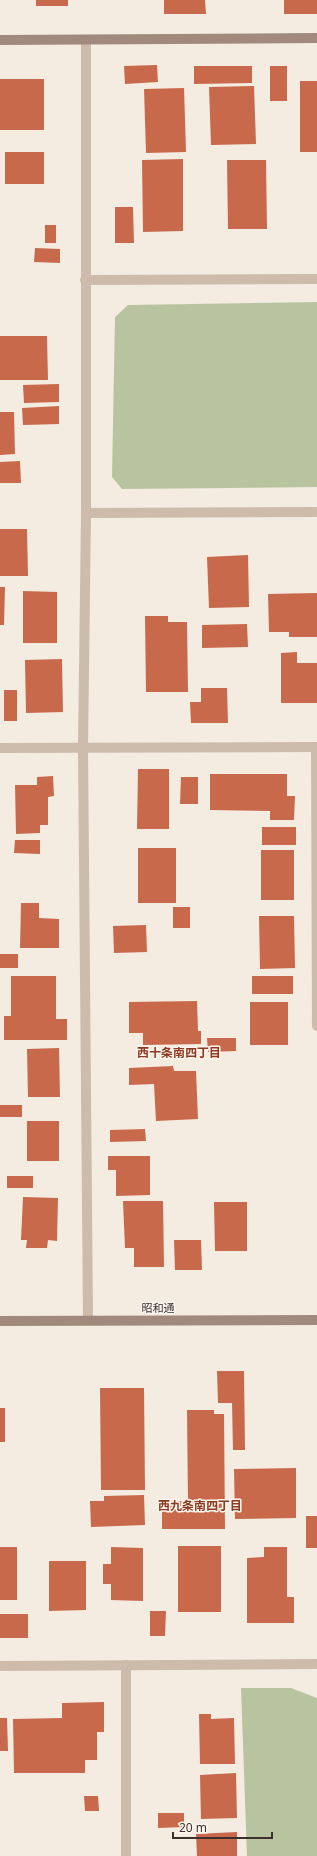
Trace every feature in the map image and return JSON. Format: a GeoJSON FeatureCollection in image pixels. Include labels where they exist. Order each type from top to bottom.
{"type":"FeatureCollection","features":[{"type":"Feature","properties":{"kind":"street"},"geometry":{"type":"LineString","coordinates":[[0,40],[317,38]]}},
{"type":"Feature","properties":{"kind":"street"},"geometry":{"type":"LineString","coordinates":[[86,40],[86,513],[83,748],[88,1320]]}},
{"type":"Feature","properties":{"kind":"street"},"geometry":{"type":"LineString","coordinates":[[85,280],[317,279]]}},
{"type":"Feature","properties":{"kind":"street"},"geometry":{"type":"LineString","coordinates":[[86,513],[317,512]]}},
{"type":"Feature","properties":{"kind":"street"},"geometry":{"type":"LineString","coordinates":[[0,748],[316,747],[317,1026]]}},
{"type":"Feature","properties":{"kind":"street","name":"昭和通"},"geometry":{"type":"LineString","coordinates":[[0,1321],[317,1320]]}},
{"type":"Feature","properties":{"kind":"street"},"geometry":{"type":"LineString","coordinates":[[0,1666],[317,1664]]}},
{"type":"Feature","properties":{"kind":"street"},"geometry":{"type":"LineString","coordinates":[[126,1665],[126,1856]]}},
{"type":"Feature","properties":{"kind":"green space"},"geometry":{"type":"Polygon","coordinates":[[[317,302],[317,487],[122,489],[112,477],[115,317],[128,305],[317,302]]]}},
{"type":"Feature","properties":{"kind":"green space"},"geometry":{"type":"Polygon","coordinates":[[[241,1688],[291,1688],[317,1698],[317,1856],[247,1856],[241,1688]]]}},
{"type":"Feature","properties":{"kind":"building"},"geometry":{"type":"Polygon","coordinates":[[[36,0],[68,0],[68,6],[36,6],[36,0]]]}},
{"type":"Feature","properties":{"kind":"building"},"geometry":{"type":"Polygon","coordinates":[[[164,0],[205,0],[206,14],[164,14],[164,0]]]}},
{"type":"Feature","properties":{"kind":"building"},"geometry":{"type":"Polygon","coordinates":[[[284,0],[317,0],[317,14],[284,14],[284,0]]]}},
{"type":"Feature","properties":{"kind":"building"},"geometry":{"type":"Polygon","coordinates":[[[157,65],[158,82],[125,84],[124,66],[157,65]]]}},
{"type":"Feature","properties":{"kind":"building"},"geometry":{"type":"Polygon","coordinates":[[[194,66],[252,66],[252,83],[194,84],[194,66]]]}},
{"type":"Feature","properties":{"kind":"building"},"geometry":{"type":"Polygon","coordinates":[[[270,66],[287,66],[287,101],[270,101],[270,66]]]}},
{"type":"Feature","properties":{"kind":"building"},"geometry":{"type":"Polygon","coordinates":[[[0,79],[44,79],[44,130],[0,130],[0,79]]]}},
{"type":"Feature","properties":{"kind":"building"},"geometry":{"type":"Polygon","coordinates":[[[300,81],[317,81],[317,152],[300,152],[300,81]]]}},
{"type":"Feature","properties":{"kind":"building"},"geometry":{"type":"Polygon","coordinates":[[[254,86],[256,144],[211,145],[209,87],[254,86]]]}},
{"type":"Feature","properties":{"kind":"building"},"geometry":{"type":"Polygon","coordinates":[[[184,88],[186,152],[146,153],[144,89],[184,88]]]}},
{"type":"Feature","properties":{"kind":"building"},"geometry":{"type":"Polygon","coordinates":[[[5,152],[44,152],[44,184],[5,184],[5,152]]]}},
{"type":"Feature","properties":{"kind":"building"},"geometry":{"type":"Polygon","coordinates":[[[183,159],[183,231],[143,232],[142,160],[183,159]]]}},
{"type":"Feature","properties":{"kind":"building"},"geometry":{"type":"Polygon","coordinates":[[[227,160],[266,160],[267,229],[228,229],[227,160]]]}},
{"type":"Feature","properties":{"kind":"building"},"geometry":{"type":"Polygon","coordinates":[[[115,207],[133,207],[134,243],[115,243],[115,207]]]}},
{"type":"Feature","properties":{"kind":"building"},"geometry":{"type":"Polygon","coordinates":[[[45,225],[56,225],[56,243],[45,243],[45,225]]]}},
{"type":"Feature","properties":{"kind":"building"},"geometry":{"type":"Polygon","coordinates":[[[35,248],[60,249],[60,263],[34,262],[35,248]]]}},
{"type":"Feature","properties":{"kind":"building"},"geometry":{"type":"Polygon","coordinates":[[[0,336],[47,336],[48,380],[0,380],[0,336]]]}},
{"type":"Feature","properties":{"kind":"building"},"geometry":{"type":"Polygon","coordinates":[[[59,384],[59,402],[24,403],[23,385],[59,384]]]}},
{"type":"Feature","properties":{"kind":"building"},"geometry":{"type":"Polygon","coordinates":[[[59,406],[59,424],[23,425],[22,408],[59,406]]]}},
{"type":"Feature","properties":{"kind":"building"},"geometry":{"type":"Polygon","coordinates":[[[0,412],[14,412],[15,454],[0,455],[0,412]]]}},
{"type":"Feature","properties":{"kind":"building"},"geometry":{"type":"Polygon","coordinates":[[[20,461],[21,483],[0,483],[0,462],[20,461]]]}},
{"type":"Feature","properties":{"kind":"building"},"geometry":{"type":"Polygon","coordinates":[[[0,529],[27,529],[28,576],[0,576],[0,529]]]}},
{"type":"Feature","properties":{"kind":"building"},"geometry":{"type":"Polygon","coordinates":[[[248,555],[249,607],[209,608],[207,557],[248,555]]]}},
{"type":"Feature","properties":{"kind":"building"},"geometry":{"type":"Polygon","coordinates":[[[0,587],[5,587],[4,625],[0,625],[0,587]]]}},
{"type":"Feature","properties":{"kind":"building"},"geometry":{"type":"Polygon","coordinates":[[[23,591],[57,592],[57,643],[23,643],[23,591]]]}},
{"type":"Feature","properties":{"kind":"building"},"geometry":{"type":"Polygon","coordinates":[[[317,593],[317,637],[289,637],[289,632],[269,632],[268,594],[317,593]]]}},
{"type":"Feature","properties":{"kind":"building"},"geometry":{"type":"Polygon","coordinates":[[[145,616],[168,616],[168,622],[187,622],[188,692],[146,692],[145,616]]]}},
{"type":"Feature","properties":{"kind":"building"},"geometry":{"type":"Polygon","coordinates":[[[247,624],[248,647],[202,648],[202,625],[247,624]]]}},
{"type":"Feature","properties":{"kind":"building"},"geometry":{"type":"Polygon","coordinates":[[[297,652],[297,663],[317,663],[317,703],[281,703],[281,653],[297,652]]]}},
{"type":"Feature","properties":{"kind":"building"},"geometry":{"type":"Polygon","coordinates":[[[62,659],[63,712],[26,713],[25,660],[62,659]]]}},
{"type":"Feature","properties":{"kind":"building"},"geometry":{"type":"Polygon","coordinates":[[[201,688],[227,688],[228,723],[191,723],[190,702],[201,702],[201,688]]]}},
{"type":"Feature","properties":{"kind":"building"},"geometry":{"type":"Polygon","coordinates":[[[4,690],[17,690],[17,721],[4,721],[4,690]]]}},
{"type":"Feature","properties":{"kind":"building"},"geometry":{"type":"Polygon","coordinates":[[[138,769],[169,769],[169,829],[137,829],[138,769]]]}},
{"type":"Feature","properties":{"kind":"building"},"geometry":{"type":"Polygon","coordinates":[[[210,774],[287,774],[287,796],[295,796],[294,820],[270,820],[270,811],[210,810],[210,774]]]}},
{"type":"Feature","properties":{"kind":"building"},"geometry":{"type":"Polygon","coordinates":[[[53,776],[54,796],[48,797],[48,825],[40,825],[40,833],[16,834],[15,785],[37,785],[37,777],[53,776]]]}},
{"type":"Feature","properties":{"kind":"building"},"geometry":{"type":"Polygon","coordinates":[[[181,777],[198,777],[198,804],[180,804],[181,777]]]}},
{"type":"Feature","properties":{"kind":"building"},"geometry":{"type":"Polygon","coordinates":[[[262,827],[296,827],[296,845],[262,845],[262,827]]]}},
{"type":"Feature","properties":{"kind":"building"},"geometry":{"type":"Polygon","coordinates":[[[15,840],[40,840],[40,854],[14,853],[15,840]]]}},
{"type":"Feature","properties":{"kind":"building"},"geometry":{"type":"Polygon","coordinates":[[[138,848],[176,848],[176,903],[138,903],[138,848]]]}},
{"type":"Feature","properties":{"kind":"building"},"geometry":{"type":"Polygon","coordinates":[[[261,850],[294,850],[294,900],[261,900],[261,850]]]}},
{"type":"Feature","properties":{"kind":"building"},"geometry":{"type":"Polygon","coordinates":[[[21,903],[39,903],[39,918],[59,919],[59,948],[20,948],[21,903]]]}},
{"type":"Feature","properties":{"kind":"building"},"geometry":{"type":"Polygon","coordinates":[[[173,907],[190,907],[190,928],[173,928],[173,907]]]}},
{"type":"Feature","properties":{"kind":"building"},"geometry":{"type":"Polygon","coordinates":[[[259,916],[294,916],[295,968],[260,969],[259,916]]]}},
{"type":"Feature","properties":{"kind":"building"},"geometry":{"type":"Polygon","coordinates":[[[146,925],[147,952],[114,953],[113,926],[146,925]]]}},
{"type":"Feature","properties":{"kind":"building"},"geometry":{"type":"Polygon","coordinates":[[[0,954],[18,954],[18,968],[0,968],[0,954]]]}},
{"type":"Feature","properties":{"kind":"building"},"geometry":{"type":"Polygon","coordinates":[[[11,976],[56,976],[56,1019],[67,1019],[67,1040],[4,1040],[4,1016],[11,1016],[11,976]]]}},
{"type":"Feature","properties":{"kind":"building"},"geometry":{"type":"Polygon","coordinates":[[[252,976],[293,976],[293,994],[252,994],[252,976]]]}},
{"type":"Feature","properties":{"kind":"building"},"geometry":{"type":"Polygon","coordinates":[[[197,1001],[198,1031],[201,1031],[201,1044],[143,1045],[143,1033],[129,1033],[129,1002],[197,1001]]]}},
{"type":"Feature","properties":{"kind":"building"},"geometry":{"type":"Polygon","coordinates":[[[250,1002],[288,1002],[288,1045],[250,1045],[250,1002]]]}},
{"type":"Feature","properties":{"kind":"building"},"geometry":{"type":"Polygon","coordinates":[[[207,1038],[236,1038],[236,1051],[208,1052],[207,1038]]]}},
{"type":"Feature","properties":{"kind":"building"},"geometry":{"type":"Polygon","coordinates":[[[59,1048],[60,1097],[28,1097],[27,1049],[59,1048]]]}},
{"type":"Feature","properties":{"kind":"building"},"geometry":{"type":"Polygon","coordinates":[[[173,1066],[174,1071],[196,1071],[198,1119],[156,1121],[154,1084],[129,1085],[129,1068],[173,1066]]]}},
{"type":"Feature","properties":{"kind":"building"},"geometry":{"type":"Polygon","coordinates":[[[0,1105],[22,1105],[22,1117],[0,1117],[0,1105]]]}},
{"type":"Feature","properties":{"kind":"building"},"geometry":{"type":"Polygon","coordinates":[[[27,1121],[59,1121],[59,1161],[27,1161],[27,1121]]]}},
{"type":"Feature","properties":{"kind":"building"},"geometry":{"type":"Polygon","coordinates":[[[145,1129],[146,1141],[110,1142],[110,1130],[145,1129]]]}},
{"type":"Feature","properties":{"kind":"building"},"geometry":{"type":"Polygon","coordinates":[[[108,1156],[150,1156],[150,1195],[116,1196],[116,1170],[108,1170],[108,1156]]]}},
{"type":"Feature","properties":{"kind":"building"},"geometry":{"type":"Polygon","coordinates":[[[7,1176],[33,1176],[33,1188],[7,1188],[7,1176]]]}},
{"type":"Feature","properties":{"kind":"building"},"geometry":{"type":"Polygon","coordinates":[[[23,1197],[58,1198],[57,1241],[48,1240],[47,1248],[26,1248],[27,1240],[21,1240],[23,1197]]]}},
{"type":"Feature","properties":{"kind":"building"},"geometry":{"type":"Polygon","coordinates":[[[123,1201],[163,1201],[164,1267],[134,1267],[134,1248],[125,1248],[123,1201]]]}},
{"type":"Feature","properties":{"kind":"building"},"geometry":{"type":"Polygon","coordinates":[[[214,1202],[247,1202],[247,1251],[215,1251],[214,1202]]]}},
{"type":"Feature","properties":{"kind":"building"},"geometry":{"type":"Polygon","coordinates":[[[174,1240],[201,1240],[202,1270],[175,1270],[174,1240]]]}},
{"type":"Feature","properties":{"kind":"building"},"geometry":{"type":"Polygon","coordinates":[[[217,1371],[244,1371],[245,1450],[233,1450],[232,1403],[218,1403],[217,1371]]]}},
{"type":"Feature","properties":{"kind":"building"},"geometry":{"type":"Polygon","coordinates":[[[100,1388],[144,1388],[145,1490],[101,1490],[100,1388]]]}},
{"type":"Feature","properties":{"kind":"building"},"geometry":{"type":"Polygon","coordinates":[[[0,1408],[5,1408],[5,1442],[0,1442],[0,1408]]]}},
{"type":"Feature","properties":{"kind":"building"},"geometry":{"type":"Polygon","coordinates":[[[187,1410],[214,1410],[214,1414],[224,1414],[225,1529],[162,1529],[162,1502],[188,1501],[187,1410]]]}},
{"type":"Feature","properties":{"kind":"building"},"geometry":{"type":"Polygon","coordinates":[[[296,1468],[296,1518],[235,1519],[234,1469],[296,1468]]]}},
{"type":"Feature","properties":{"kind":"building"},"geometry":{"type":"Polygon","coordinates":[[[144,1495],[145,1525],[91,1527],[90,1501],[104,1501],[104,1496],[144,1495]]]}},
{"type":"Feature","properties":{"kind":"building"},"geometry":{"type":"Polygon","coordinates":[[[306,1516],[317,1516],[317,1548],[306,1548],[306,1516]]]}},
{"type":"Feature","properties":{"kind":"building"},"geometry":{"type":"Polygon","coordinates":[[[178,1546],[221,1546],[221,1612],[178,1612],[178,1546]]]}},
{"type":"Feature","properties":{"kind":"building"},"geometry":{"type":"Polygon","coordinates":[[[0,1547],[17,1547],[17,1600],[0,1600],[0,1547]]]}},
{"type":"Feature","properties":{"kind":"building"},"geometry":{"type":"Polygon","coordinates":[[[111,1547],[143,1548],[143,1601],[111,1600],[111,1584],[103,1584],[103,1564],[111,1564],[111,1547]]]}},
{"type":"Feature","properties":{"kind":"building"},"geometry":{"type":"Polygon","coordinates":[[[264,1547],[287,1547],[287,1597],[294,1597],[294,1623],[247,1623],[247,1558],[264,1557],[264,1547]]]}},
{"type":"Feature","properties":{"kind":"building"},"geometry":{"type":"Polygon","coordinates":[[[49,1561],[86,1561],[86,1610],[49,1611],[49,1561]]]}},
{"type":"Feature","properties":{"kind":"building"},"geometry":{"type":"Polygon","coordinates":[[[150,1611],[166,1611],[165,1636],[150,1636],[150,1611]]]}},
{"type":"Feature","properties":{"kind":"building"},"geometry":{"type":"Polygon","coordinates":[[[0,1614],[28,1614],[28,1638],[0,1638],[0,1614]]]}},
{"type":"Feature","properties":{"kind":"building"},"geometry":{"type":"Polygon","coordinates":[[[104,1702],[104,1732],[97,1732],[97,1760],[85,1760],[85,1773],[14,1773],[13,1719],[62,1718],[62,1703],[104,1702]]]}},
{"type":"Feature","properties":{"kind":"building"},"geometry":{"type":"Polygon","coordinates":[[[199,1714],[211,1714],[211,1719],[234,1718],[235,1764],[200,1764],[199,1714]]]}},
{"type":"Feature","properties":{"kind":"building"},"geometry":{"type":"Polygon","coordinates":[[[0,1718],[7,1718],[8,1751],[0,1751],[0,1718]]]}},
{"type":"Feature","properties":{"kind":"building"},"geometry":{"type":"Polygon","coordinates":[[[236,1773],[237,1818],[201,1819],[200,1775],[236,1773]]]}},
{"type":"Feature","properties":{"kind":"building"},"geometry":{"type":"Polygon","coordinates":[[[84,1796],[98,1796],[99,1811],[85,1811],[84,1796]]]}},
{"type":"Feature","properties":{"kind":"building"},"geometry":{"type":"Polygon","coordinates":[[[158,1813],[184,1813],[184,1827],[158,1828],[158,1813]]]}},
{"type":"Feature","properties":{"kind":"building"},"geometry":{"type":"Polygon","coordinates":[[[237,1832],[237,1856],[197,1856],[196,1834],[237,1832]]]}},
{"type":"Feature","properties":{"kind":"district","name":"西十条南四丁目"},"geometry":{"type":"Point","coordinates":[179,1053]}},
{"type":"Feature","properties":{"kind":"district","name":"西九条南四丁目"},"geometry":{"type":"Point","coordinates":[200,1506]}}]}
